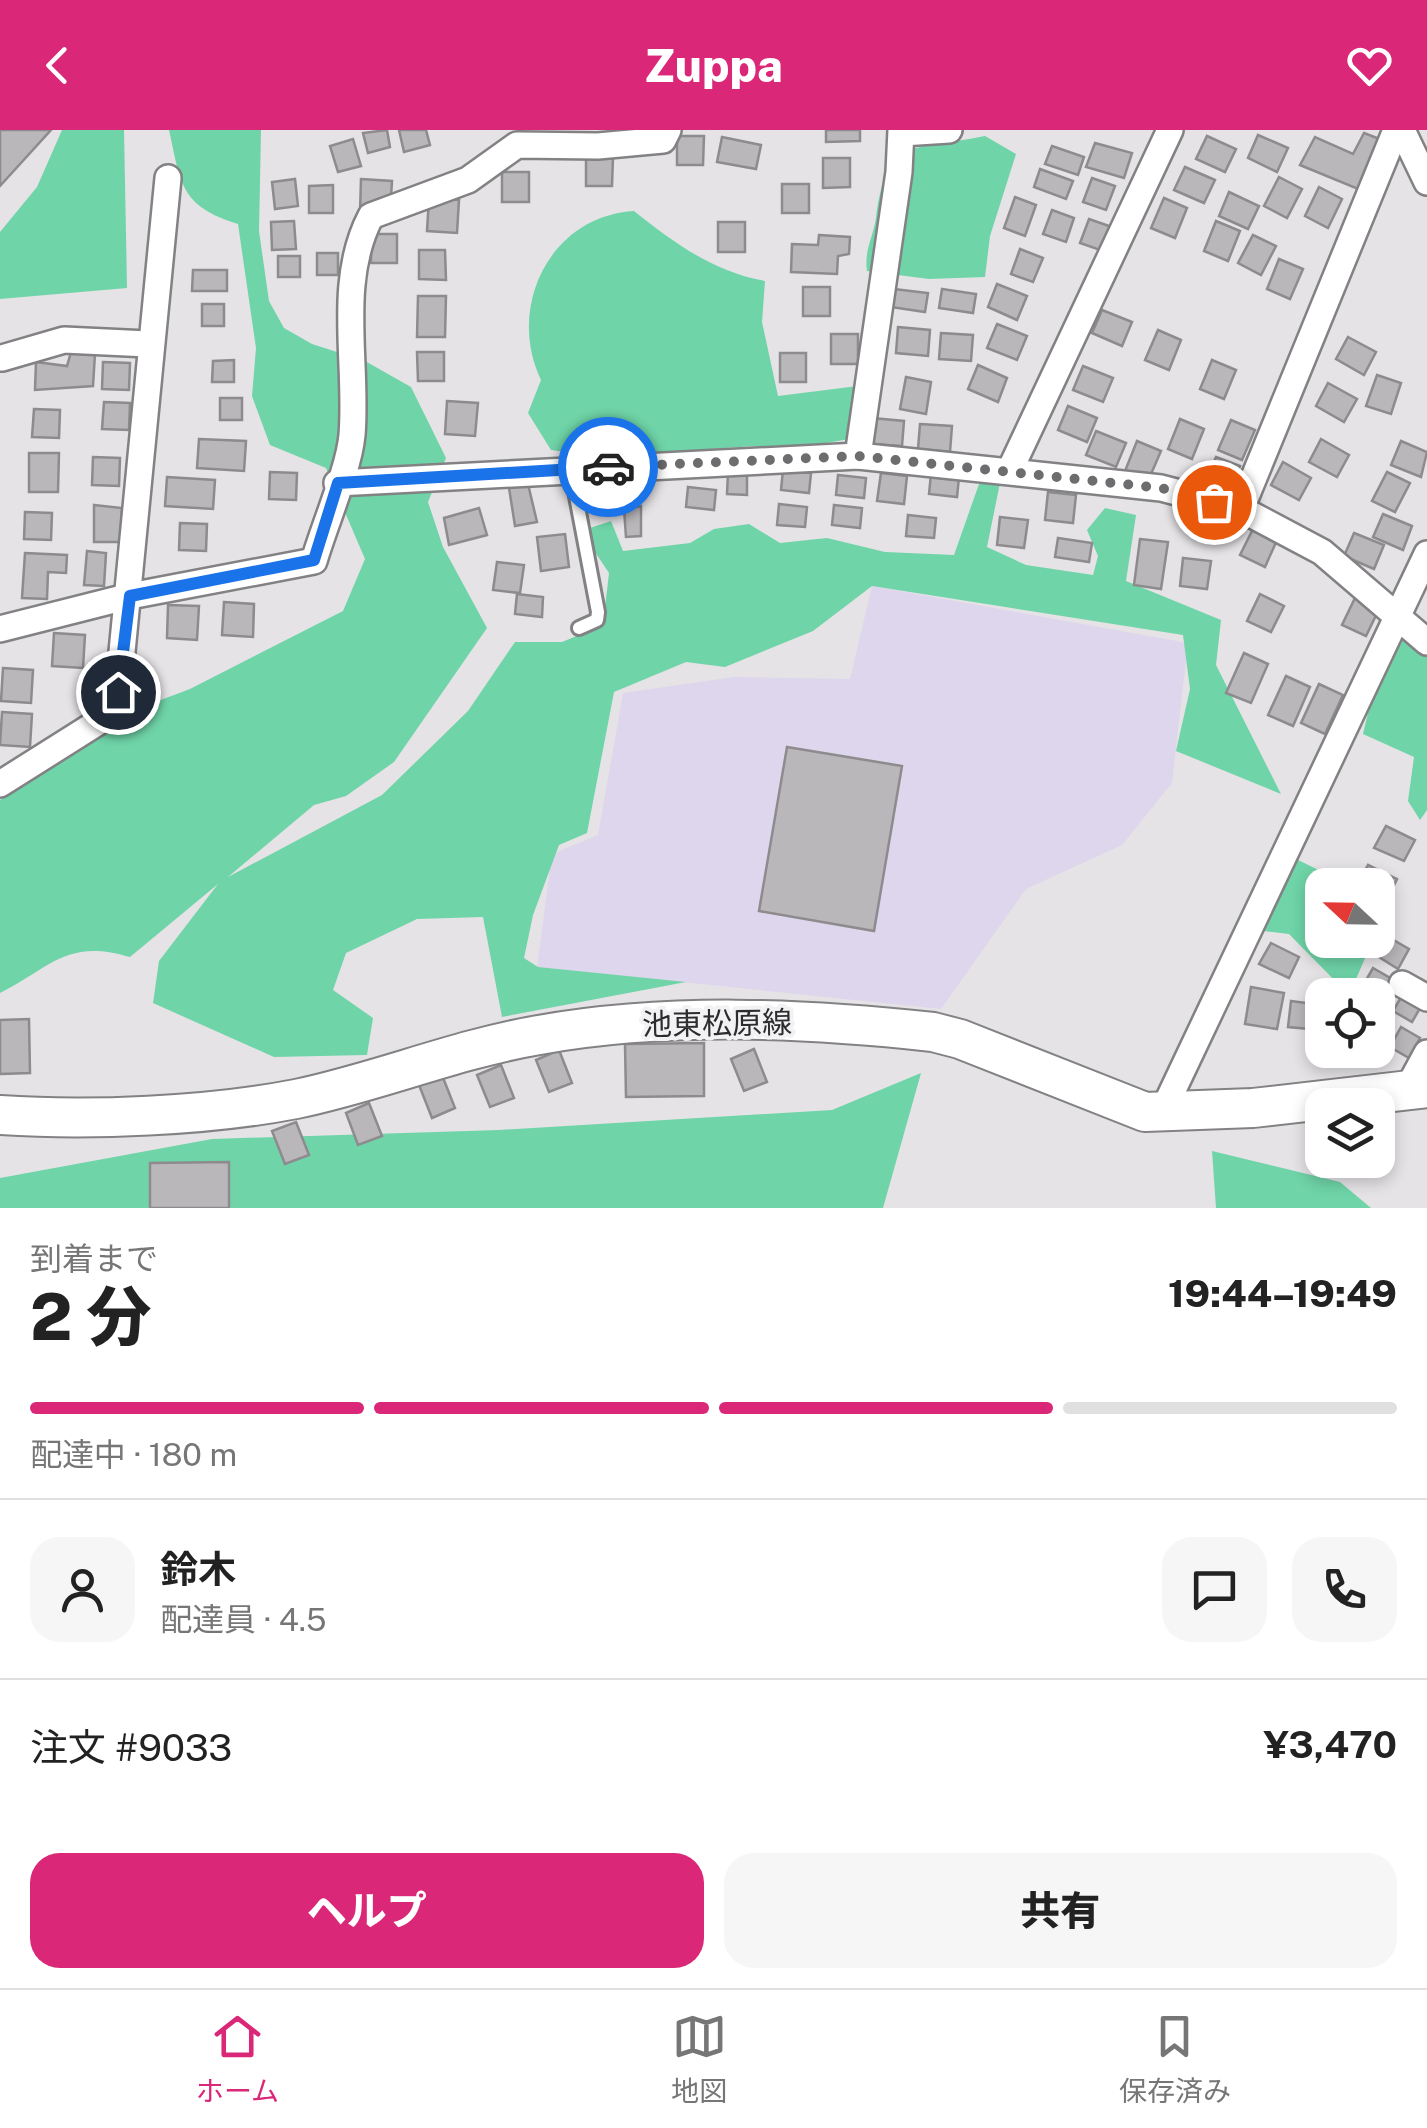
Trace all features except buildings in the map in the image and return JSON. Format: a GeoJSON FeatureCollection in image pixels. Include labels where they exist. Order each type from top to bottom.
{"type":"FeatureCollection","features":[{"type":"Feature","properties":{"kind":"main road","name":"池東松原線"},"geometry":{"type":"LineString","coordinates":[[0,1115],[125,1116],[294,1099],[487,1044],[620,1025],[735,1018],[934,1032],[960,1038],[1144,1112],[1254,1108],[1418,1088]]}},
{"type":"Feature","properties":{"kind":"street"},"geometry":{"type":"LineString","coordinates":[[0,629],[130,596],[314,560],[352,438],[349,377],[356,246],[371,216],[468,180],[517,145],[598,146],[663,140],[668,130]]}},
{"type":"Feature","properties":{"kind":"street"},"geometry":{"type":"LineString","coordinates":[[858,456],[902,132],[949,130]]}},
{"type":"Feature","properties":{"kind":"street"},"geometry":{"type":"LineString","coordinates":[[1010,470],[1170,130]]}},
{"type":"Feature","properties":{"kind":"street"},"geometry":{"type":"LineString","coordinates":[[1241,508],[1399,130]]}},
{"type":"Feature","properties":{"kind":"street"},"geometry":{"type":"LineString","coordinates":[[1399,130],[1427,182]]}},
{"type":"Feature","properties":{"kind":"street"},"geometry":{"type":"LineString","coordinates":[[0,784],[111,714],[118,692],[130,596],[148,344],[168,178]]}},
{"type":"Feature","properties":{"kind":"street"},"geometry":{"type":"LineString","coordinates":[[1,365],[64,340],[148,344]]}},
{"type":"Feature","properties":{"kind":"street"},"geometry":{"type":"LineString","coordinates":[[338,483],[858,456],[1161,488],[1241,508],[1322,552],[1397,612],[1427,642]]}},
{"type":"Feature","properties":{"kind":"street"},"geometry":{"type":"LineString","coordinates":[[1162,1113],[1427,554]]}},
{"type":"Feature","properties":{"kind":"street"},"geometry":{"type":"LineString","coordinates":[[1402,984],[1427,998]]}},
{"type":"Feature","properties":{"kind":"street"},"geometry":{"type":"LineString","coordinates":[[1418,1088],[1427,1053]]}},
{"type":"Feature","properties":{"kind":"lane"},"geometry":{"type":"LineString","coordinates":[[571,470],[598,612],[597,620],[579,628]]}},
{"type":"Feature","properties":{"kind":"shaded area"},"geometry":{"type":"Polygon","coordinates":[[[872,586],[1188,643],[1172,783],[1122,845],[1026,889],[941,1009],[537,967],[552,854],[598,835],[623,693],[734,677],[850,679],[872,586]]]}},
{"type":"Feature","properties":{"kind":"green space"},"geometry":{"type":"Polygon","coordinates":[[[62,130],[124,130],[127,288],[0,299],[0,232],[37,187],[62,130]]]}},
{"type":"Feature","properties":{"kind":"green space"},"geometry":{"type":"Polygon","coordinates":[[[169,130],[261,130],[259,231],[269,301],[284,328],[312,344],[365,361],[411,387],[446,458],[428,502],[443,547],[487,628],[394,762],[346,796],[314,805],[228,877],[382,795],[468,711],[515,642],[562,642],[603,625],[609,573],[581,531],[611,521],[623,551],[690,543],[714,529],[749,524],[780,543],[827,538],[885,552],[954,555],[979,484],[1001,478],[987,547],[1026,565],[1093,575],[1098,556],[1087,530],[1105,508],[1136,515],[1126,581],[1221,620],[1216,665],[1281,794],[1176,751],[1190,689],[1183,635],[872,586],[813,631],[725,667],[686,662],[614,692],[587,833],[559,845],[533,915],[524,958],[538,967],[686,982],[502,1017],[483,917],[417,919],[346,953],[333,990],[373,1018],[367,1055],[274,1057],[153,1003],[159,961],[218,884],[130,957],[108,952],[75,953],[0,993],[0,800],[142,707],[190,689],[343,611],[365,559],[326,468],[270,445],[252,396],[256,348],[238,224],[194,201],[181,179],[169,130]]]}},
{"type":"Feature","properties":{"kind":"green space"},"geometry":{"type":"Polygon","coordinates":[[[985,136],[1016,154],[990,236],[985,277],[929,279],[867,271],[881,191],[896,160],[921,147],[985,136]]]}},
{"type":"Feature","properties":{"kind":"green space"},"geometry":{"type":"Polygon","coordinates":[[[634,211],[695,255],[729,271],[765,281],[762,322],[778,396],[858,386],[849,439],[645,454],[551,450],[528,413],[541,380],[529,324],[533,296],[558,247],[579,229],[604,217],[634,211]]]}},
{"type":"Feature","properties":{"kind":"green space"},"geometry":{"type":"Polygon","coordinates":[[[1419,635],[1427,639],[1427,810],[1420,820],[1408,801],[1414,757],[1363,734],[1379,666],[1392,644],[1419,635]]]}},
{"type":"Feature","properties":{"kind":"green space"},"geometry":{"type":"Polygon","coordinates":[[[1296,859],[1314,868],[1305,868],[1305,950],[1289,934],[1255,930],[1269,884],[1296,859]]]}},
{"type":"Feature","properties":{"kind":"green space"},"geometry":{"type":"Polygon","coordinates":[[[1313,958],[1365,958],[1356,978],[1332,978],[1313,958]]]}},
{"type":"Feature","properties":{"kind":"green space"},"geometry":{"type":"Polygon","coordinates":[[[921,1073],[883,1208],[0,1208],[0,1178],[212,1139],[499,1130],[832,1110],[921,1073]]]}},
{"type":"Feature","properties":{"kind":"green space"},"geometry":{"type":"Polygon","coordinates":[[[1212,1151],[1305,1174],[1305,1178],[1340,1182],[1371,1208],[1216,1208],[1212,1151]]]}},
{"type":"Feature","properties":{"kind":"way so far"},"geometry":{"type":"LineString","coordinates":[[608,467],[858,456],[1161,488],[1214,502]]}},
{"type":"Feature","properties":{"kind":"route"},"geometry":{"type":"LineString","coordinates":[[118,692],[130,596],[314,560],[338,483],[608,467]]}}]}
